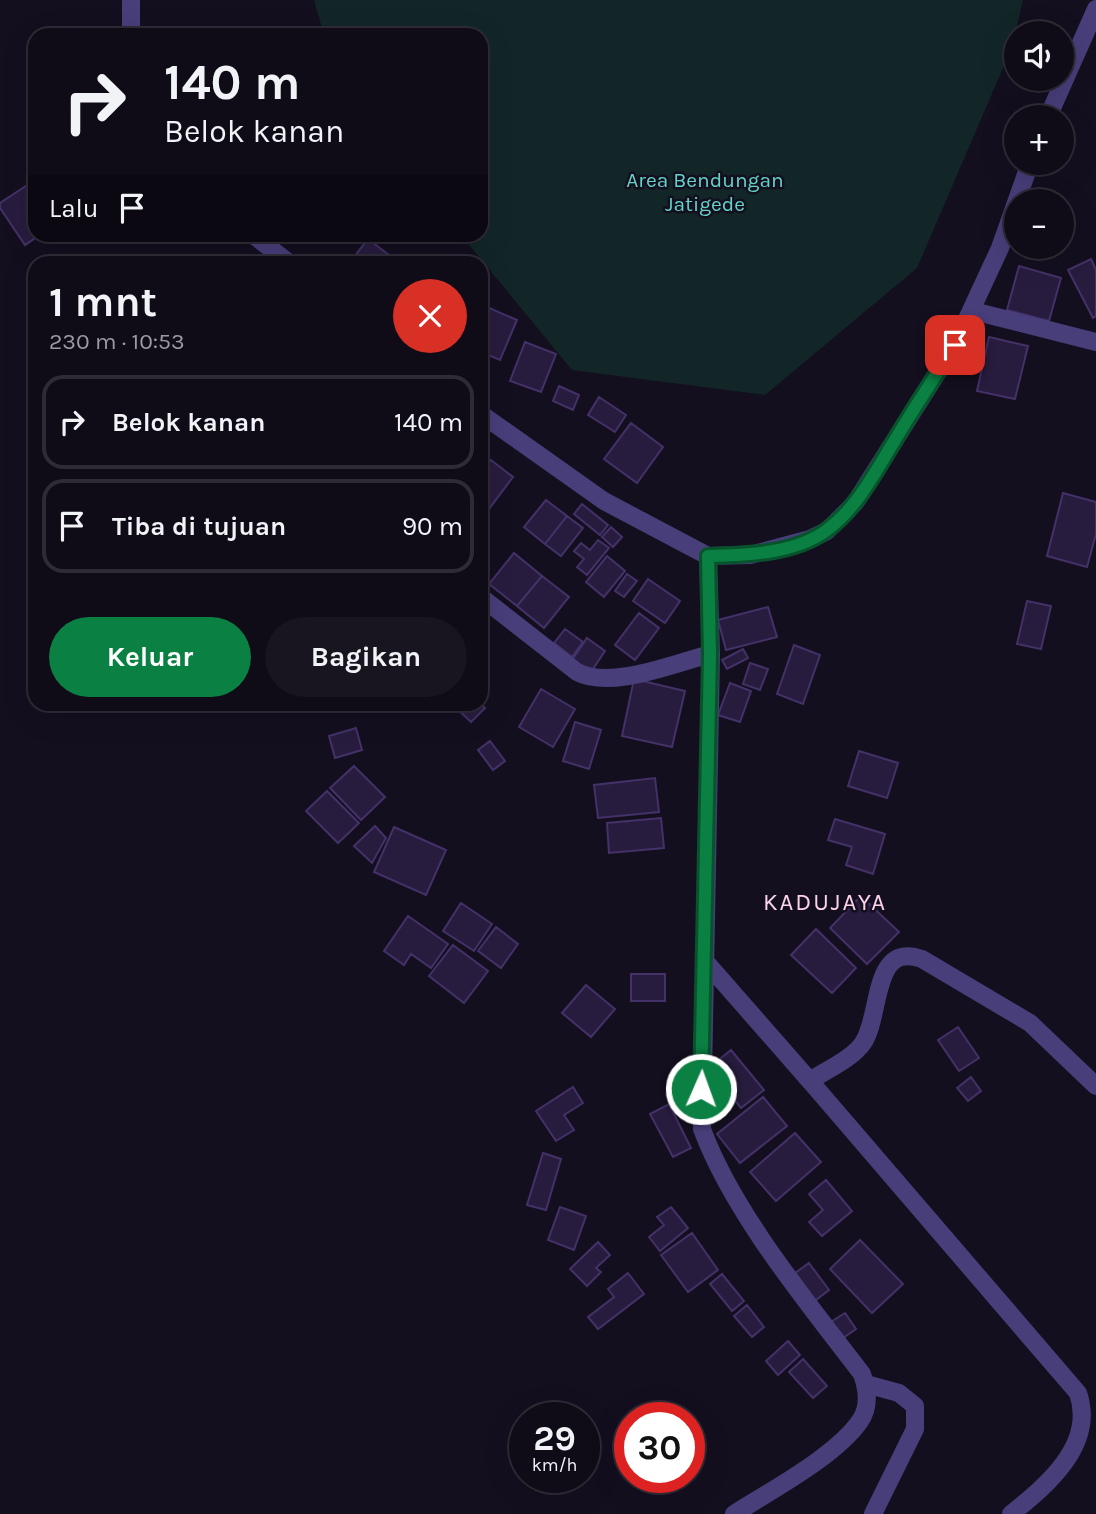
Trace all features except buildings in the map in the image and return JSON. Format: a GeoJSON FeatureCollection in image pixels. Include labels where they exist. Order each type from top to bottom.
{"type":"FeatureCollection","features":[{"type":"Feature","properties":{"kind":"street"},"geometry":{"type":"LineString","coordinates":[[131,0],[131,28]]}},
{"type":"Feature","properties":{"kind":"street"},"geometry":{"type":"LineString","coordinates":[[1053,105],[1096,9]]}},
{"type":"Feature","properties":{"kind":"street"},"geometry":{"type":"LineString","coordinates":[[488,419],[604,501],[708,556],[750,555],[798,544],[827,531],[872,479],[973,311],[1000,248],[1026,175]]}},
{"type":"Feature","properties":{"kind":"street"},"geometry":{"type":"LineString","coordinates":[[262,242],[280,256]]}},
{"type":"Feature","properties":{"kind":"street"},"geometry":{"type":"LineString","coordinates":[[973,311],[1096,342]]}},
{"type":"Feature","properties":{"kind":"street"},"geometry":{"type":"LineString","coordinates":[[708,556],[710,654],[702,1129],[710,1150],[761,1235],[862,1374],[866,1384],[865,1409],[857,1425],[835,1446],[789,1480],[734,1514]]}},
{"type":"Feature","properties":{"kind":"street"},"geometry":{"type":"LineString","coordinates":[[488,602],[577,672],[589,678],[616,678],[710,654]]}},
{"type":"Feature","properties":{"kind":"street"},"geometry":{"type":"LineString","coordinates":[[810,1081],[851,1054],[865,1041],[885,970],[891,960],[906,955],[922,959],[1030,1023],[1096,1086]]}},
{"type":"Feature","properties":{"kind":"street"},"geometry":{"type":"LineString","coordinates":[[704,960],[1078,1393],[1082,1404],[1081,1427],[1070,1457],[1050,1482],[1011,1514]]}},
{"type":"Feature","properties":{"kind":"street"},"geometry":{"type":"LineString","coordinates":[[866,1384],[899,1394],[915,1406],[915,1429],[873,1514]]}},
{"type":"Feature","properties":{"kind":"green space","name":"Area Bendungan Jatigede"},"geometry":{"type":"Polygon","coordinates":[[[314,0],[1023,0],[1018,21],[1004,21],[1004,66],[917,268],[765,395],[572,370],[488,268],[488,256],[478,256],[467,242],[488,242],[488,28],[322,28],[314,0]]]}},
{"type":"Feature","properties":{"kind":"district","name":"KADUJAYA"},"geometry":{"type":"Point","coordinates":[825,902]}},
{"type":"Feature","properties":{"kind":"route"},"geometry":{"type":"LineString","coordinates":[[701,1089],[710,654],[708,556],[750,555],[798,544],[827,531],[855,503],[872,479],[955,345]]}}]}
